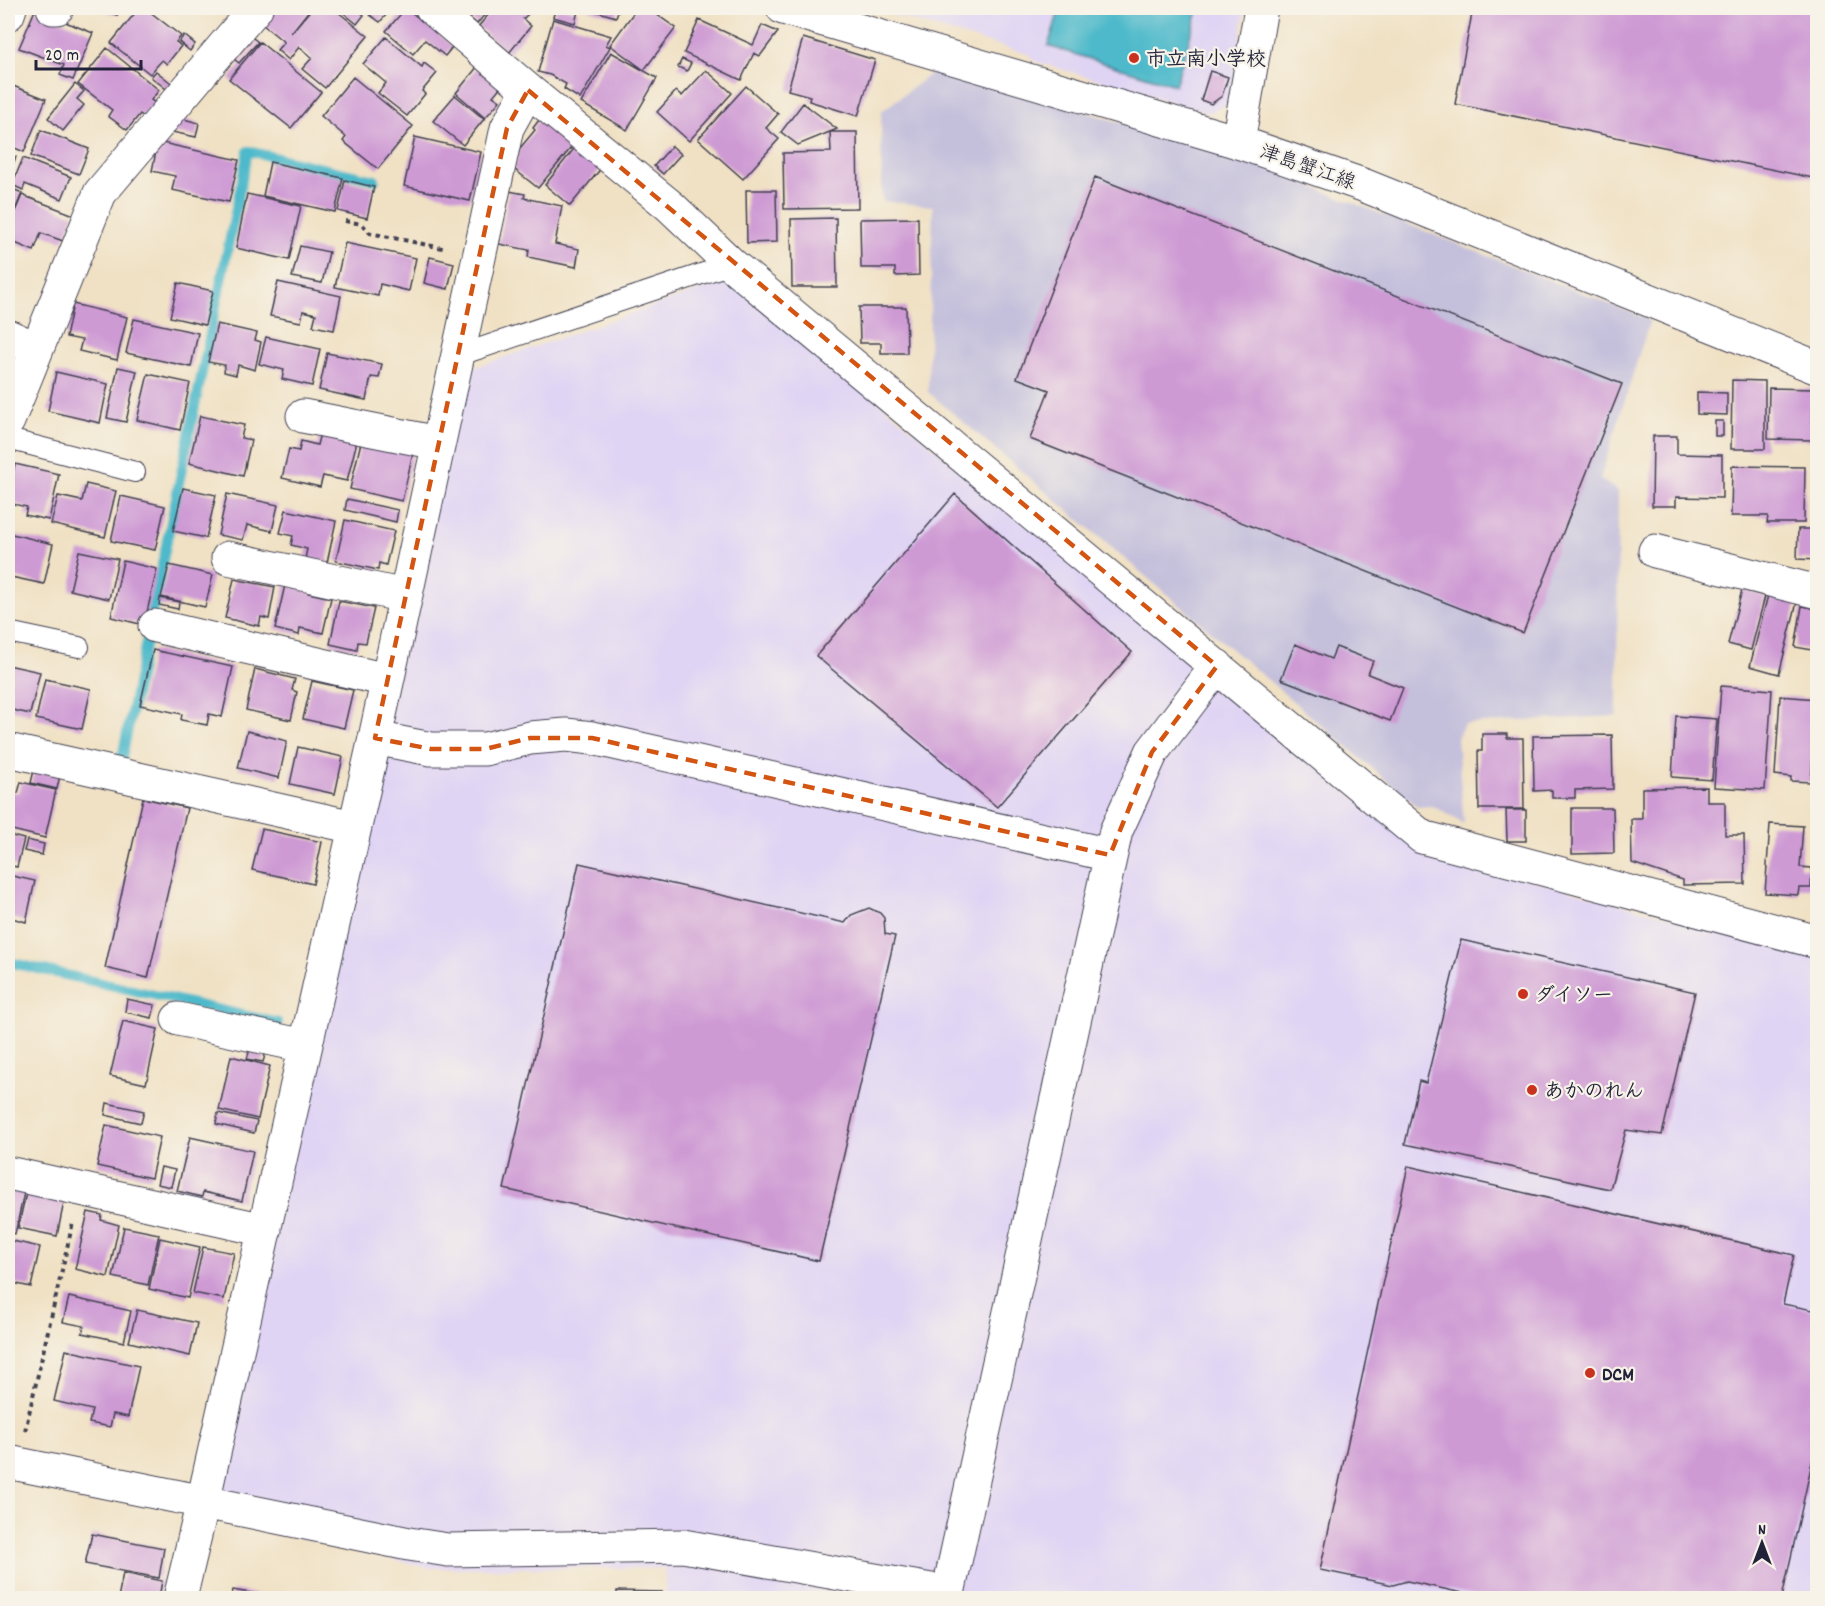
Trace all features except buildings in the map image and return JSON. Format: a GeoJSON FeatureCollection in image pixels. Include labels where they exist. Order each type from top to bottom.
{"type":"FeatureCollection","features":[{"type":"Feature","properties":{"kind":"street"},"geometry":{"type":"LineString","coordinates":[[8,14],[10,8]]}},
{"type":"Feature","properties":{"kind":"street"},"geometry":{"type":"LineString","coordinates":[[8,421],[100,193],[159,126],[256,8]]}},
{"type":"Feature","properties":{"kind":"street"},"geometry":{"type":"LineString","coordinates":[[432,8],[670,206],[731,264],[1422,837],[1818,942]]}},
{"type":"Feature","properties":{"kind":"street","name":"津島蟹江線"},"geometry":{"type":"LineString","coordinates":[[783,8],[1238,142],[1363,185],[1818,368]]}},
{"type":"Feature","properties":{"kind":"street"},"geometry":{"type":"LineString","coordinates":[[1238,142],[1261,8]]}},
{"type":"Feature","properties":{"kind":"street"},"geometry":{"type":"LineString","coordinates":[[180,1599],[375,738],[507,128],[528,90]]}},
{"type":"Feature","properties":{"kind":"street"},"geometry":{"type":"LineString","coordinates":[[8,336],[37,349]]}},
{"type":"Feature","properties":{"kind":"street"},"geometry":{"type":"LineString","coordinates":[[303,416],[438,444]]}},
{"type":"Feature","properties":{"kind":"street"},"geometry":{"type":"LineString","coordinates":[[1654,551],[1818,592]]}},
{"type":"Feature","properties":{"kind":"street"},"geometry":{"type":"LineString","coordinates":[[228,558],[405,596]]}},
{"type":"Feature","properties":{"kind":"street"},"geometry":{"type":"LineString","coordinates":[[155,626],[387,680]]}},
{"type":"Feature","properties":{"kind":"street"},"geometry":{"type":"LineString","coordinates":[[13,1463],[448,1550],[683,1546],[947,1596],[1116,831],[1152,752],[1217,666]]}},
{"type":"Feature","properties":{"kind":"street"},"geometry":{"type":"LineString","coordinates":[[375,738],[431,749],[485,749],[530,738],[566,735],[592,738],[1110,855]]}},
{"type":"Feature","properties":{"kind":"street"},"geometry":{"type":"LineString","coordinates":[[8,750],[354,827]]}},
{"type":"Feature","properties":{"kind":"street"},"geometry":{"type":"LineString","coordinates":[[178,1019],[305,1046]]}},
{"type":"Feature","properties":{"kind":"street"},"geometry":{"type":"LineString","coordinates":[[8,1173],[265,1230]]}},
{"type":"Feature","properties":{"kind":"lane"},"geometry":{"type":"LineString","coordinates":[[458,356],[731,264]]}},
{"type":"Feature","properties":{"kind":"lane"},"geometry":{"type":"LineString","coordinates":[[8,439],[135,472]]}},
{"type":"Feature","properties":{"kind":"lane"},"geometry":{"type":"LineString","coordinates":[[8,632],[79,647]]}},
{"type":"Feature","properties":{"kind":"path"},"geometry":{"type":"LineString","coordinates":[[345,221],[362,225],[370,233],[479,256]]}},
{"type":"Feature","properties":{"kind":"path"},"geometry":{"type":"LineString","coordinates":[[8,1511],[13,1463],[80,1189]]}},
{"type":"Feature","properties":{"kind":"highlighted area"},"geometry":{"type":"Polygon","coordinates":[[[528,90],[1217,666],[1152,752],[1110,855],[592,738],[530,738],[485,749],[431,749],[375,738],[507,128],[528,90]]]}},
{"type":"Feature","properties":{"kind":"shaded area","name":"市立南小学校"},"geometry":{"type":"Polygon","coordinates":[[[868,8],[1245,8],[1230,102],[1209,113],[1034,61],[1028,54],[868,8]]]}},
{"type":"Feature","properties":{"kind":"shaded area"},"geometry":{"type":"Polygon","coordinates":[[[938,68],[1240,158],[1650,320],[1600,479],[1618,491],[1617,716],[1464,724],[1457,738],[1464,824],[1433,806],[1418,807],[928,392],[933,206],[882,201],[881,112],[938,68]]]}},
{"type":"Feature","properties":{"kind":"shaded area"},"geometry":{"type":"Polygon","coordinates":[[[731,279],[1417,849],[1817,957],[1817,1598],[666,1598],[666,1568],[430,1568],[212,1517],[465,371],[731,279]]]}},
{"type":"Feature","properties":{"kind":"water"},"geometry":{"type":"Polygon","coordinates":[[[1060,8],[1199,8],[1175,85],[1048,46],[1060,8]]]}},
{"type":"Feature","properties":{"kind":"waterway"},"geometry":{"type":"LineString","coordinates":[[111,760],[121,762],[248,151],[375,180]]}},
{"type":"Feature","properties":{"kind":"waterway"},"geometry":{"type":"LineString","coordinates":[[8,962],[278,1023]]}},
{"type":"Feature","properties":{"kind":"place","name":"市立南小学校"},"geometry":{"type":"Point","coordinates":[1134,58]}},
{"type":"Feature","properties":{"kind":"place","name":"ダイソー"},"geometry":{"type":"Point","coordinates":[1523,994]}},
{"type":"Feature","properties":{"kind":"place","name":"あかのれん"},"geometry":{"type":"Point","coordinates":[1532,1090]}},
{"type":"Feature","properties":{"kind":"place","name":"DCM"},"geometry":{"type":"Point","coordinates":[1590,1373]}}]}
